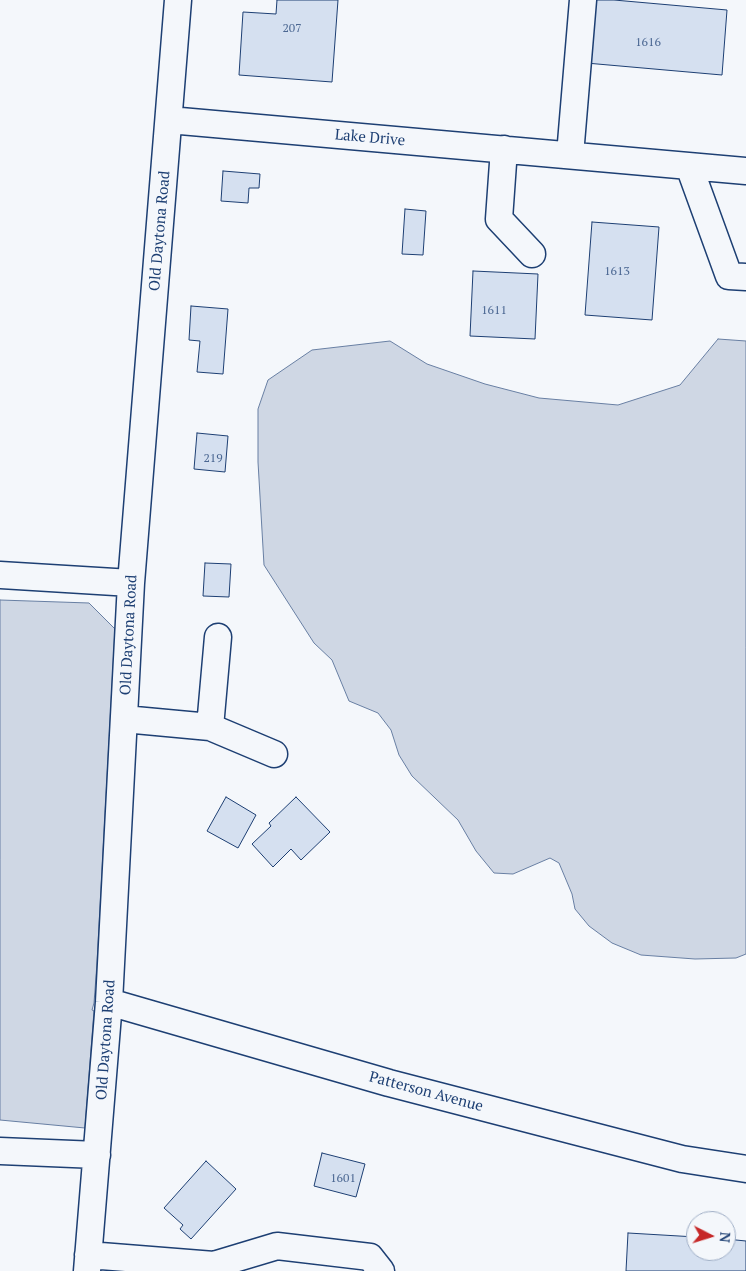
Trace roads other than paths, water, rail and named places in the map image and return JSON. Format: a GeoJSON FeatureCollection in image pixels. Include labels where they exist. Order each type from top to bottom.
{"type":"FeatureCollection","features":[{"type":"Feature","properties":{"kind":"street","name":"Old Daytona Road"},"geometry":{"type":"LineString","coordinates":[[88,1263],[109,1002],[131,583],[178,0]]}},
{"type":"Feature","properties":{"kind":"street"},"geometry":{"type":"LineString","coordinates":[[570,155],[583,0]]}},
{"type":"Feature","properties":{"kind":"street","name":"Lake Drive"},"geometry":{"type":"LineString","coordinates":[[169,120],[746,170]]}},
{"type":"Feature","properties":{"kind":"street"},"geometry":{"type":"LineString","coordinates":[[504,149],[499,219],[532,254]]}},
{"type":"Feature","properties":{"kind":"street"},"geometry":{"type":"LineString","coordinates":[[689,166],[729,276],[746,277]]}},
{"type":"Feature","properties":{"kind":"street"},"geometry":{"type":"LineString","coordinates":[[0,575],[131,583]]}},
{"type":"Feature","properties":{"kind":"street"},"geometry":{"type":"LineString","coordinates":[[210,727],[218,637]]}},
{"type":"Feature","properties":{"kind":"street"},"geometry":{"type":"LineString","coordinates":[[124,719],[210,727],[274,754]]}},
{"type":"Feature","properties":{"kind":"street","name":"Patterson Avenue"},"geometry":{"type":"LineString","coordinates":[[109,1002],[389,1083],[682,1159],[746,1169]]}},
{"type":"Feature","properties":{"kind":"street"},"geometry":{"type":"LineString","coordinates":[[0,1151],[97,1155]]}},
{"type":"Feature","properties":{"kind":"street"},"geometry":{"type":"LineString","coordinates":[[88,1263],[214,1265],[278,1246],[370,1257],[381,1271]]}}]}
